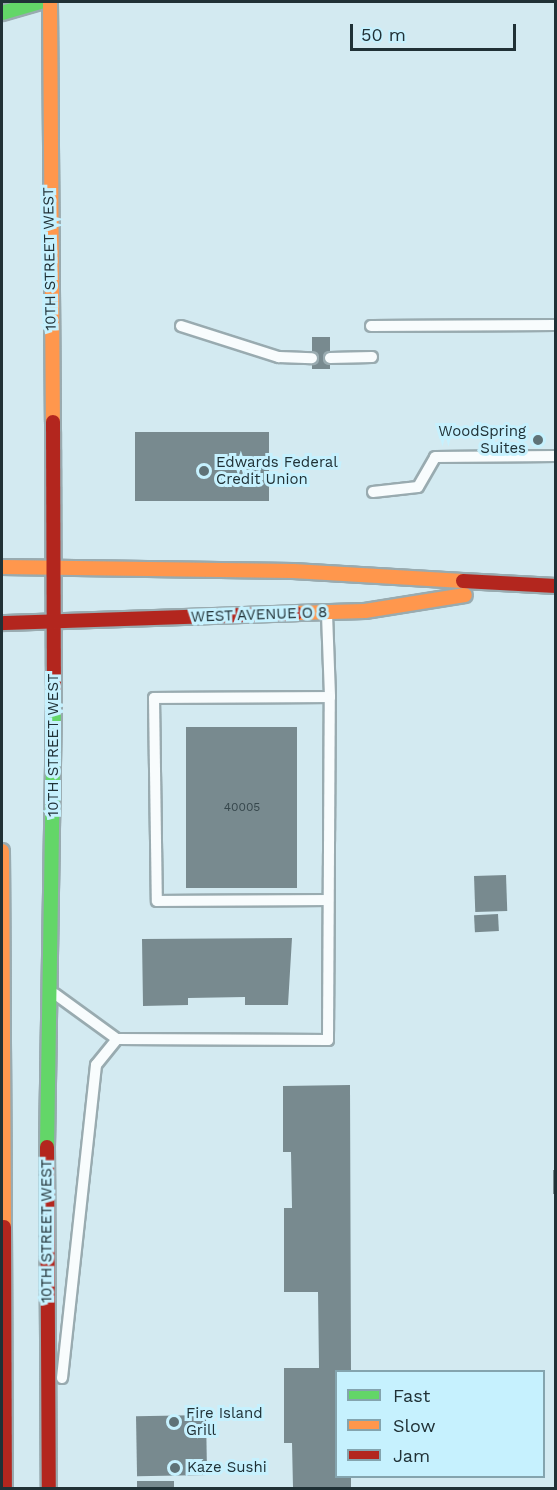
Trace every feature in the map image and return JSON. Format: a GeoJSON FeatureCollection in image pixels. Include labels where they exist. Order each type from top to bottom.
{"type":"FeatureCollection","features":[{"type":"Feature","properties":{"kind":"main road"},"geometry":{"type":"LineString","coordinates":[[2,13],[40,2]]}},
{"type":"Feature","properties":{"kind":"main road","name":"10TH STREET WEST"},"geometry":{"type":"LineString","coordinates":[[49,1488],[53,624],[50,2]]}},
{"type":"Feature","properties":{"kind":"main road","name":"WEST AVENUE O 8"},"geometry":{"type":"LineString","coordinates":[[2,567],[52,565],[293,571],[516,586],[555,586]]}},
{"type":"Feature","properties":{"kind":"main road","name":"WEST AVENUE O 8"},"geometry":{"type":"LineString","coordinates":[[2,623],[53,624],[327,612],[516,586]]}},
{"type":"Feature","properties":{"kind":"main road"},"geometry":{"type":"LineString","coordinates":[[2,851],[4,1288],[2,1314],[5,1488]]}},
{"type":"Feature","properties":{"kind":"main road"},"geometry":{"type":"LineString","coordinates":[[4,1288],[20,1302]]}},
{"type":"Feature","properties":{"kind":"lane"},"geometry":{"type":"LineString","coordinates":[[371,326],[555,325]]}},
{"type":"Feature","properties":{"kind":"lane"},"geometry":{"type":"LineString","coordinates":[[181,326],[279,357],[312,358]]}},
{"type":"Feature","properties":{"kind":"lane"},"geometry":{"type":"LineString","coordinates":[[330,358],[372,357]]}},
{"type":"Feature","properties":{"kind":"lane"},"geometry":{"type":"LineString","coordinates":[[373,492],[418,487],[435,457],[555,456]]}},
{"type":"Feature","properties":{"kind":"lane"},"geometry":{"type":"LineString","coordinates":[[50,990],[117,1039],[328,1040],[326,900],[332,890],[327,612]]}},
{"type":"Feature","properties":{"kind":"lane"},"geometry":{"type":"LineString","coordinates":[[326,900],[157,901],[154,698],[330,697]]}},
{"type":"Feature","properties":{"kind":"lane"},"geometry":{"type":"LineString","coordinates":[[49,1439],[65,1364],[96,1065],[117,1039]]}},
{"type":"Feature","properties":{"kind":"building"},"geometry":{"type":"Polygon","coordinates":[[[312,337],[330,337],[330,369],[312,369],[312,337]]]}},
{"type":"Feature","properties":{"kind":"building","name":"Edwards Federal Credit Union"},"geometry":{"type":"Polygon","coordinates":[[[135,432],[269,432],[269,501],[135,501],[135,432]]]}},
{"type":"Feature","properties":{"kind":"building"},"geometry":{"type":"Polygon","coordinates":[[[186,727],[297,727],[297,888],[186,888],[186,727]]]}},
{"type":"Feature","properties":{"kind":"building"},"geometry":{"type":"Polygon","coordinates":[[[506,875],[507,911],[475,912],[474,876],[506,875]]]}},
{"type":"Feature","properties":{"kind":"building"},"geometry":{"type":"Polygon","coordinates":[[[498,914],[499,931],[475,932],[474,915],[498,914]]]}},
{"type":"Feature","properties":{"kind":"building"},"geometry":{"type":"Polygon","coordinates":[[[292,938],[288,1005],[245,1005],[245,997],[188,998],[188,1005],[143,1006],[142,939],[292,938]]]}},
{"type":"Feature","properties":{"kind":"building"},"geometry":{"type":"Polygon","coordinates":[[[350,1085],[351,1370],[335,1370],[335,1478],[351,1478],[351,1488],[293,1488],[292,1443],[284,1443],[284,1368],[319,1368],[318,1292],[284,1292],[284,1208],[292,1208],[291,1152],[283,1152],[283,1086],[350,1085]]]}},
{"type":"Feature","properties":{"kind":"building"},"geometry":{"type":"Polygon","coordinates":[[[553,1170],[556,1170],[556,1194],[553,1194],[553,1170]]]}},
{"type":"Feature","properties":{"kind":"building"},"geometry":{"type":"Polygon","coordinates":[[[206,1415],[207,1475],[137,1476],[136,1416],[206,1415]]]}},
{"type":"Feature","properties":{"kind":"building"},"geometry":{"type":"Polygon","coordinates":[[[137,1481],[174,1481],[174,1488],[137,1488],[137,1481]]]}},
{"type":"Feature","properties":{"kind":"traffic: fast"},"geometry":{"type":"LineString","coordinates":[[2,13],[40,2]]}},
{"type":"Feature","properties":{"kind":"traffic: fast"},"geometry":{"type":"LineString","coordinates":[[47,1147],[54,700]]}},
{"type":"Feature","properties":{"kind":"traffic: slow"},"geometry":{"type":"LineString","coordinates":[[50,2],[53,422]]}},
{"type":"Feature","properties":{"kind":"traffic: slow"},"geometry":{"type":"LineString","coordinates":[[2,567],[293,571],[463,581]]}},
{"type":"Feature","properties":{"kind":"traffic: slow"},"geometry":{"type":"LineString","coordinates":[[296,613],[365,611],[465,595]]}},
{"type":"Feature","properties":{"kind":"traffic: slow"},"geometry":{"type":"LineString","coordinates":[[2,851],[4,1227]]}},
{"type":"Feature","properties":{"kind":"traffic: jam"},"geometry":{"type":"LineString","coordinates":[[53,422],[54,700]]}},
{"type":"Feature","properties":{"kind":"traffic: jam"},"geometry":{"type":"LineString","coordinates":[[463,581],[556,586]]}},
{"type":"Feature","properties":{"kind":"traffic: jam"},"geometry":{"type":"LineString","coordinates":[[2,623],[296,613]]}},
{"type":"Feature","properties":{"kind":"traffic: jam"},"geometry":{"type":"LineString","coordinates":[[47,1147],[49,1488]]}},
{"type":"Feature","properties":{"kind":"traffic: jam"},"geometry":{"type":"LineString","coordinates":[[4,1227],[5,1488]]}},
{"type":"Feature","properties":{"kind":"place","name":"WoodSpring Suites"},"geometry":{"type":"Point","coordinates":[538,440]}},
{"type":"Feature","properties":{"kind":"place","name":"Edwards Federal Credit Union"},"geometry":{"type":"Point","coordinates":[204,471]}},
{"type":"Feature","properties":{"kind":"place","name":"Fire Island Grill"},"geometry":{"type":"Point","coordinates":[174,1422]}},
{"type":"Feature","properties":{"kind":"place","name":"Kaze Sushi"},"geometry":{"type":"Point","coordinates":[175,1468]}}]}
